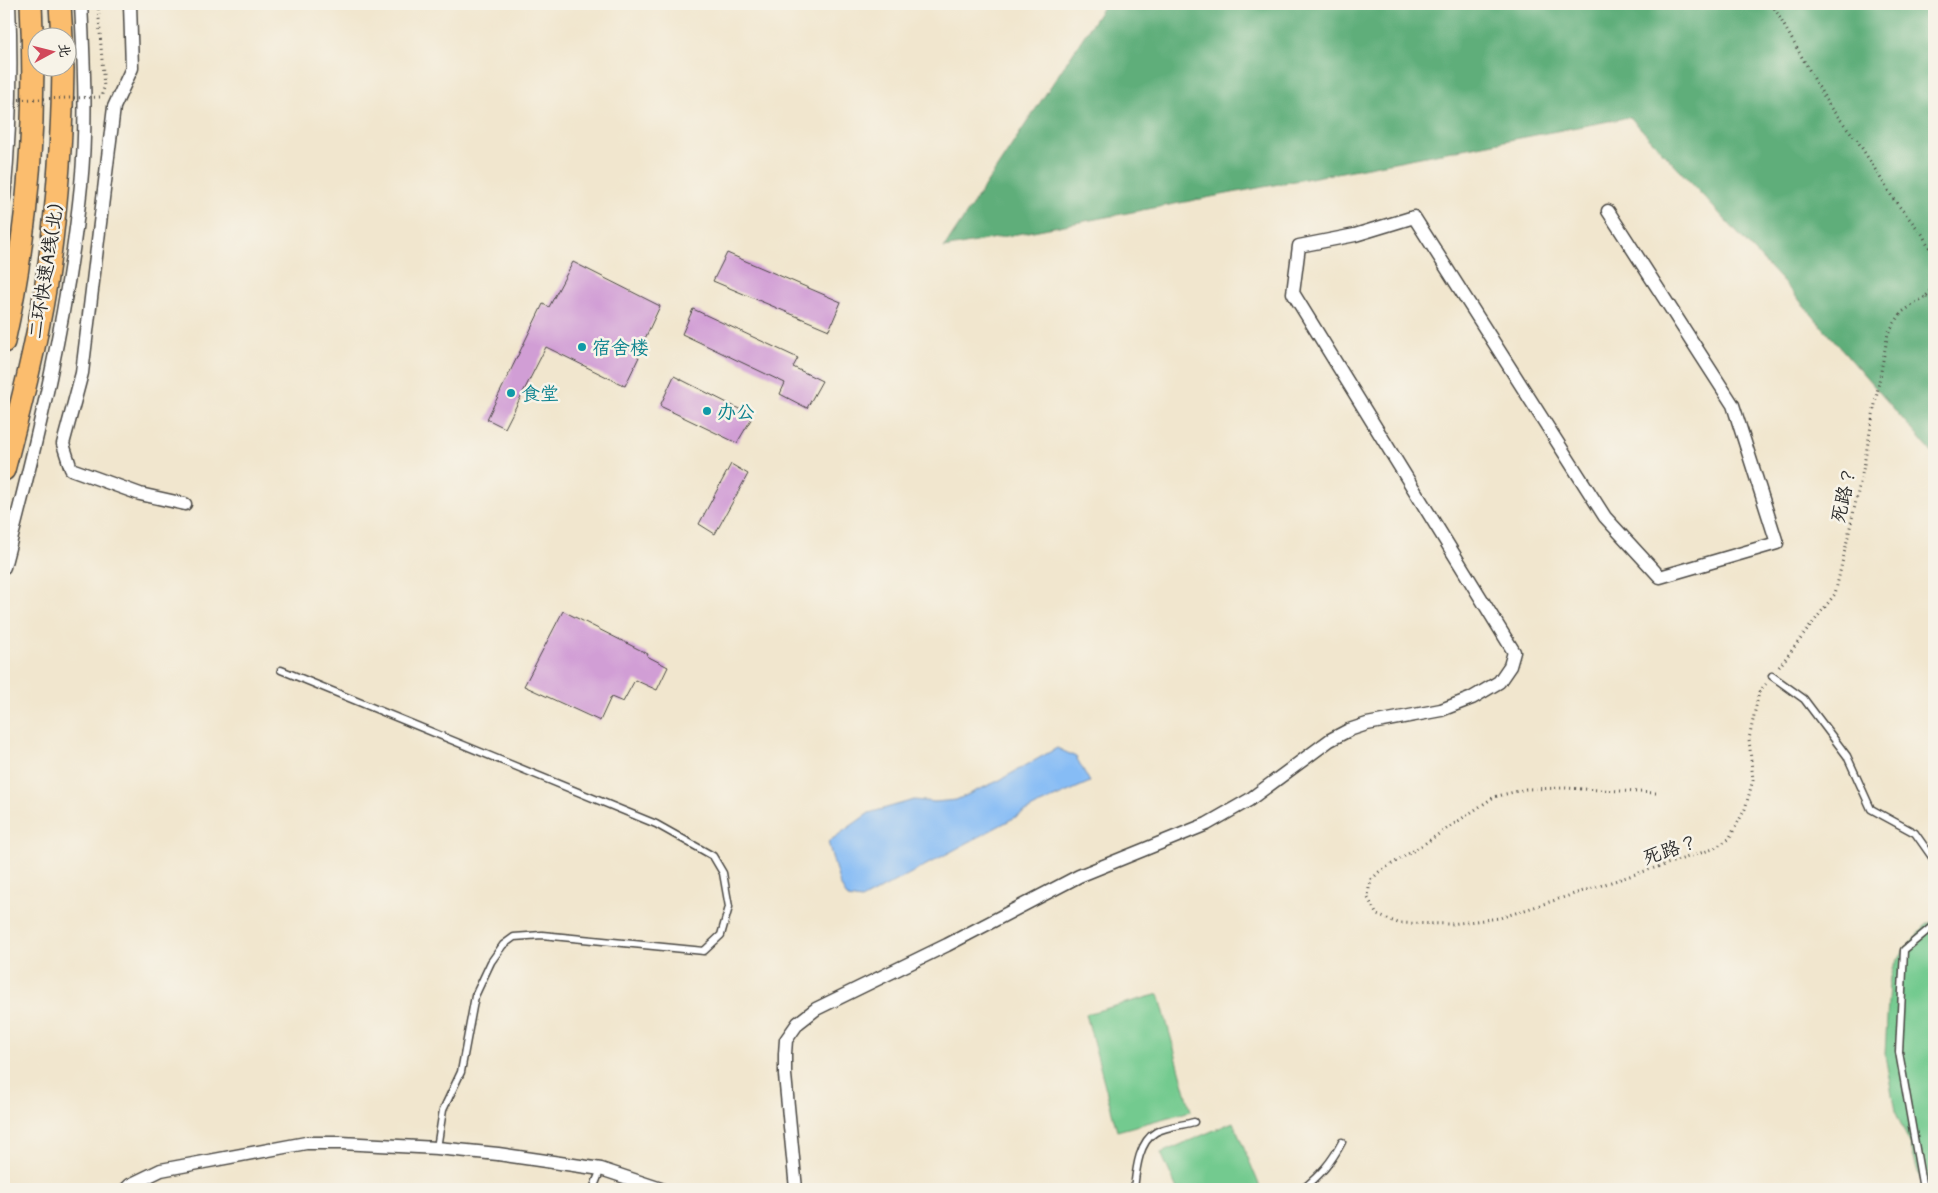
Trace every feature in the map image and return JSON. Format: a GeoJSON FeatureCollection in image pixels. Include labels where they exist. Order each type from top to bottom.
{"type":"FeatureCollection","features":[{"type":"Feature","properties":{"kind":"highway"},"geometry":{"type":"LineString","coordinates":[[4,342],[22,246],[31,156],[34,92],[31,4]]}},
{"type":"Feature","properties":{"kind":"highway"},"geometry":{"type":"LineString","coordinates":[[60,4],[61,28]]}},
{"type":"Feature","properties":{"kind":"highway","name":"二环快速A线(北)"},"geometry":{"type":"LineString","coordinates":[[4,470],[34,350],[45,286],[60,161],[63,78]]}},
{"type":"Feature","properties":{"kind":"street"},"geometry":{"type":"LineString","coordinates":[[4,198],[9,142],[11,35],[9,4]]}},
{"type":"Feature","properties":{"kind":"street"},"geometry":{"type":"LineString","coordinates":[[4,567],[59,338],[73,251],[81,184],[85,89],[81,4]]}},
{"type":"Feature","properties":{"kind":"street"},"geometry":{"type":"LineString","coordinates":[[130,4],[132,68],[114,107],[82,373],[64,444],[71,468],[140,494],[185,504]]}},
{"type":"Feature","properties":{"kind":"street"},"geometry":{"type":"LineString","coordinates":[[796,1189],[785,1075],[786,1040],[798,1023],[810,1014],[874,980],[947,946],[1079,876],[1207,824],[1249,800],[1330,740],[1349,730],[1367,724],[1441,710],[1472,698],[1499,682],[1510,666],[1514,652],[1293,293],[1299,246],[1355,235],[1414,217],[1605,517],[1660,577],[1777,543],[1733,405],[1608,211]]}},
{"type":"Feature","properties":{"kind":"street"},"geometry":{"type":"LineString","coordinates":[[126,1189],[130,1184],[162,1170],[306,1143],[437,1148],[498,1154],[601,1169],[661,1189]]}},
{"type":"Feature","properties":{"kind":"lane"},"geometry":{"type":"LineString","coordinates":[[281,670],[656,824],[713,856],[723,873],[729,908],[721,935],[704,950],[542,935],[514,937],[503,945],[491,962],[475,996],[461,1072],[443,1110],[437,1148]]}},
{"type":"Feature","properties":{"kind":"lane"},"geometry":{"type":"LineString","coordinates":[[1772,676],[1804,699],[1847,756],[1871,809],[1915,833],[1934,860]]}},
{"type":"Feature","properties":{"kind":"lane"},"geometry":{"type":"LineString","coordinates":[[1923,1189],[1899,1052],[1904,950],[1934,925]]}},
{"type":"Feature","properties":{"kind":"lane"},"geometry":{"type":"LineString","coordinates":[[1134,1189],[1136,1167],[1144,1145],[1155,1132],[1194,1122]]}},
{"type":"Feature","properties":{"kind":"lane"},"geometry":{"type":"LineString","coordinates":[[1303,1189],[1332,1162],[1342,1142]]}},
{"type":"Feature","properties":{"kind":"lane"},"geometry":{"type":"LineString","coordinates":[[594,1189],[601,1169]]}},
{"type":"Feature","properties":{"kind":"path"},"geometry":{"type":"LineString","coordinates":[[4,100],[101,97],[104,88],[98,4]]}},
{"type":"Feature","properties":{"kind":"path"},"geometry":{"type":"LineString","coordinates":[[1772,4],[1830,107],[1857,140],[1894,200],[1922,234],[1934,256]]}},
{"type":"Feature","properties":{"kind":"path","name":"死路？"},"geometry":{"type":"LineString","coordinates":[[1656,793],[1565,788],[1526,789],[1494,797],[1379,872],[1372,879],[1368,898],[1377,915],[1398,922],[1451,924],[1500,918],[1713,849],[1729,839],[1745,809],[1754,780],[1749,739],[1759,692],[1835,594],[1863,470],[1888,333],[1902,312],[1924,297],[1934,287]]}},
{"type":"Feature","properties":{"kind":"path"},"geometry":{"type":"LineString","coordinates":[[1924,297],[1934,298]]}},
{"type":"Feature","properties":{"kind":"green space"},"geometry":{"type":"Polygon","coordinates":[[[1105,4],[1934,4],[1934,455],[1793,293],[1630,117],[944,248],[1105,4]]]}},
{"type":"Feature","properties":{"kind":"green space"},"geometry":{"type":"Polygon","coordinates":[[[1934,921],[1934,1189],[1923,1189],[1910,1144],[1895,1111],[1885,1055],[1889,983],[1894,966],[1904,950],[1926,925],[1934,921]]]}},
{"type":"Feature","properties":{"kind":"green space"},"geometry":{"type":"Polygon","coordinates":[[[1159,994],[1191,1111],[1117,1131],[1086,1014],[1159,994]]]}},
{"type":"Feature","properties":{"kind":"green space"},"geometry":{"type":"Polygon","coordinates":[[[1233,1122],[1261,1189],[1177,1189],[1161,1153],[1233,1122]]]}},
{"type":"Feature","properties":{"kind":"water"},"geometry":{"type":"Polygon","coordinates":[[[1057,748],[1076,757],[1090,782],[1038,805],[861,900],[848,898],[840,885],[828,842],[869,813],[914,800],[935,802],[956,800],[998,781],[1057,748]]]}},
{"type":"Feature","properties":{"kind":"building"},"geometry":{"type":"Polygon","coordinates":[[[727,253],[841,302],[829,330],[713,281],[727,253]]]}},
{"type":"Feature","properties":{"kind":"building"},"geometry":{"type":"Polygon","coordinates":[[[573,262],[660,306],[625,386],[546,347],[505,428],[487,419],[543,304],[549,307],[573,262]]]}},
{"type":"Feature","properties":{"kind":"building"},"geometry":{"type":"Polygon","coordinates":[[[693,309],[798,358],[793,367],[822,381],[807,408],[780,394],[785,383],[682,334],[693,309]]]}},
{"type":"Feature","properties":{"kind":"building","name":"办公"},"geometry":{"type":"Polygon","coordinates":[[[674,376],[753,416],[737,443],[660,406],[674,376]]]}},
{"type":"Feature","properties":{"kind":"building"},"geometry":{"type":"Polygon","coordinates":[[[731,464],[748,474],[715,534],[699,524],[731,464]]]}},
{"type":"Feature","properties":{"kind":"building"},"geometry":{"type":"Polygon","coordinates":[[[563,611],[648,654],[647,656],[668,667],[657,690],[635,680],[623,702],[611,697],[600,721],[524,686],[563,611]]]}},
{"type":"Feature","properties":{"kind":"place","name":"宿舍楼"},"geometry":{"type":"Point","coordinates":[582,347]}},
{"type":"Feature","properties":{"kind":"place","name":"食堂"},"geometry":{"type":"Point","coordinates":[511,393]}},
{"type":"Feature","properties":{"kind":"place","name":"办公"},"geometry":{"type":"Point","coordinates":[707,411]}}]}
